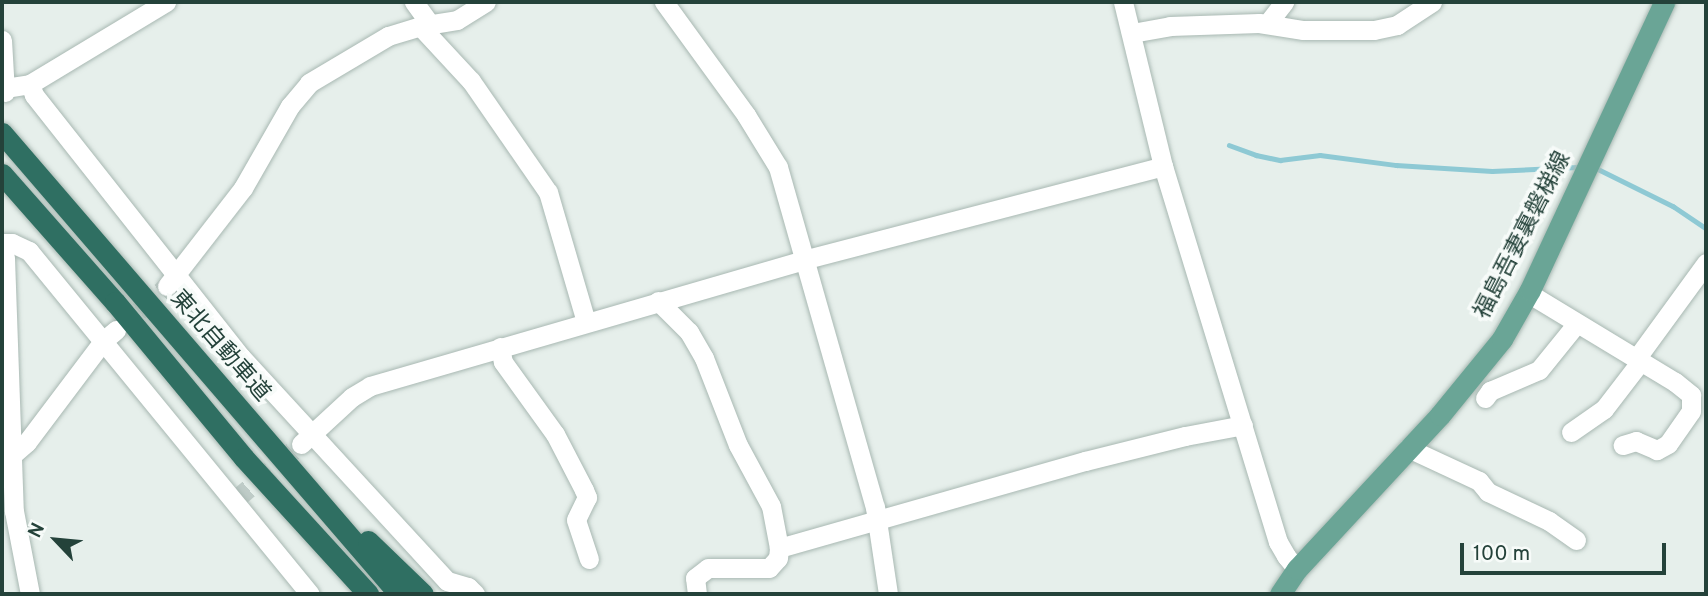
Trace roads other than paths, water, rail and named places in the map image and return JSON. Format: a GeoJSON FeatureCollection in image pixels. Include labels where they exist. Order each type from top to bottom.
{"type":"FeatureCollection","features":[{"type":"Feature","properties":{"kind":"highway","name":"東北自動車道"},"geometry":{"type":"LineString","coordinates":[[2,133],[399,594]]}},
{"type":"Feature","properties":{"kind":"highway"},"geometry":{"type":"LineString","coordinates":[[2,174],[115,302],[244,458],[323,563],[351,594]]}},
{"type":"Feature","properties":{"kind":"highway"},"geometry":{"type":"LineString","coordinates":[[245,418],[437,587]]}},
{"type":"Feature","properties":{"kind":"highway"},"geometry":{"type":"LineString","coordinates":[[244,458],[368,594]]}},
{"type":"Feature","properties":{"kind":"main road","name":"福島吾妻裏磐梯線"},"geometry":{"type":"LineString","coordinates":[[1280,594],[1297,569],[1475,375],[1502,339],[1528,293],[1663,2]]}},
{"type":"Feature","properties":{"kind":"street"},"geometry":{"type":"LineString","coordinates":[[2,40],[5,90],[30,84],[166,2]]}},
{"type":"Feature","properties":{"kind":"street"},"geometry":{"type":"LineString","coordinates":[[414,2],[426,25],[471,81],[548,192],[586,322]]}},
{"type":"Feature","properties":{"kind":"street"},"geometry":{"type":"LineString","coordinates":[[171,282],[243,188],[300,91],[388,36],[426,25],[457,20],[486,2]]}},
{"type":"Feature","properties":{"kind":"street"},"geometry":{"type":"LineString","coordinates":[[664,2],[769,149],[778,167],[877,519],[888,594]]}},
{"type":"Feature","properties":{"kind":"street"},"geometry":{"type":"LineString","coordinates":[[1123,2],[1163,166],[1278,542],[1297,569]]}},
{"type":"Feature","properties":{"kind":"street"},"geometry":{"type":"LineString","coordinates":[[1267,24],[1284,2]]}},
{"type":"Feature","properties":{"kind":"street"},"geometry":{"type":"LineString","coordinates":[[1132,33],[1170,26],[1267,24],[1303,30],[1374,30],[1397,25],[1432,2]]}},
{"type":"Feature","properties":{"kind":"street"},"geometry":{"type":"LineString","coordinates":[[30,84],[34,95],[171,282],[241,357],[306,439],[437,587],[468,587],[475,594]]}},
{"type":"Feature","properties":{"kind":"street"},"geometry":{"type":"LineString","coordinates":[[306,439],[370,386],[803,260],[1163,166]]}},
{"type":"Feature","properties":{"kind":"street"},"geometry":{"type":"LineString","coordinates":[[30,594],[8,516],[10,456],[5,258],[2,245],[12,243],[29,251],[110,336],[310,594]]}},
{"type":"Feature","properties":{"kind":"street"},"geometry":{"type":"LineString","coordinates":[[1571,432],[1604,409],[1706,263]]}},
{"type":"Feature","properties":{"kind":"street"},"geometry":{"type":"LineString","coordinates":[[1528,293],[1679,385],[1699,402],[1668,444],[1657,450],[1636,441],[1623,445]]}},
{"type":"Feature","properties":{"kind":"street"},"geometry":{"type":"LineString","coordinates":[[659,301],[689,332],[704,359],[738,445],[771,506],[779,548],[778,558],[769,568],[708,568],[695,578],[697,594]]}},
{"type":"Feature","properties":{"kind":"street"},"geometry":{"type":"LineString","coordinates":[[1485,398],[1490,391],[1539,370],[1577,323]]}},
{"type":"Feature","properties":{"kind":"street"},"geometry":{"type":"LineString","coordinates":[[10,456],[27,442],[110,336]]}},
{"type":"Feature","properties":{"kind":"street"},"geometry":{"type":"LineString","coordinates":[[500,347],[503,362],[555,435],[587,497],[576,520],[589,559]]}},
{"type":"Feature","properties":{"kind":"street"},"geometry":{"type":"LineString","coordinates":[[779,548],[1085,461],[1185,436],[1243,425]]}},
{"type":"Feature","properties":{"kind":"street"},"geometry":{"type":"LineString","coordinates":[[1408,448],[1479,481],[1488,492],[1549,521],[1576,540]]}},
{"type":"Feature","properties":{"kind":"waterway"},"geometry":{"type":"LineString","coordinates":[[1229,145],[1280,160],[1320,155],[1396,165],[1492,171],[1578,167]]}},
{"type":"Feature","properties":{"kind":"waterway"},"geometry":{"type":"LineString","coordinates":[[1598,169],[1673,206],[1706,228]]}},
{"type":"Feature","properties":{"kind":"tunnel"},"geometry":{"type":"LineString","coordinates":[[117,330],[167,286]]}},
{"type":"Feature","properties":{"kind":"tunnel"},"geometry":{"type":"LineString","coordinates":[[234,501],[301,444]]}}]}
